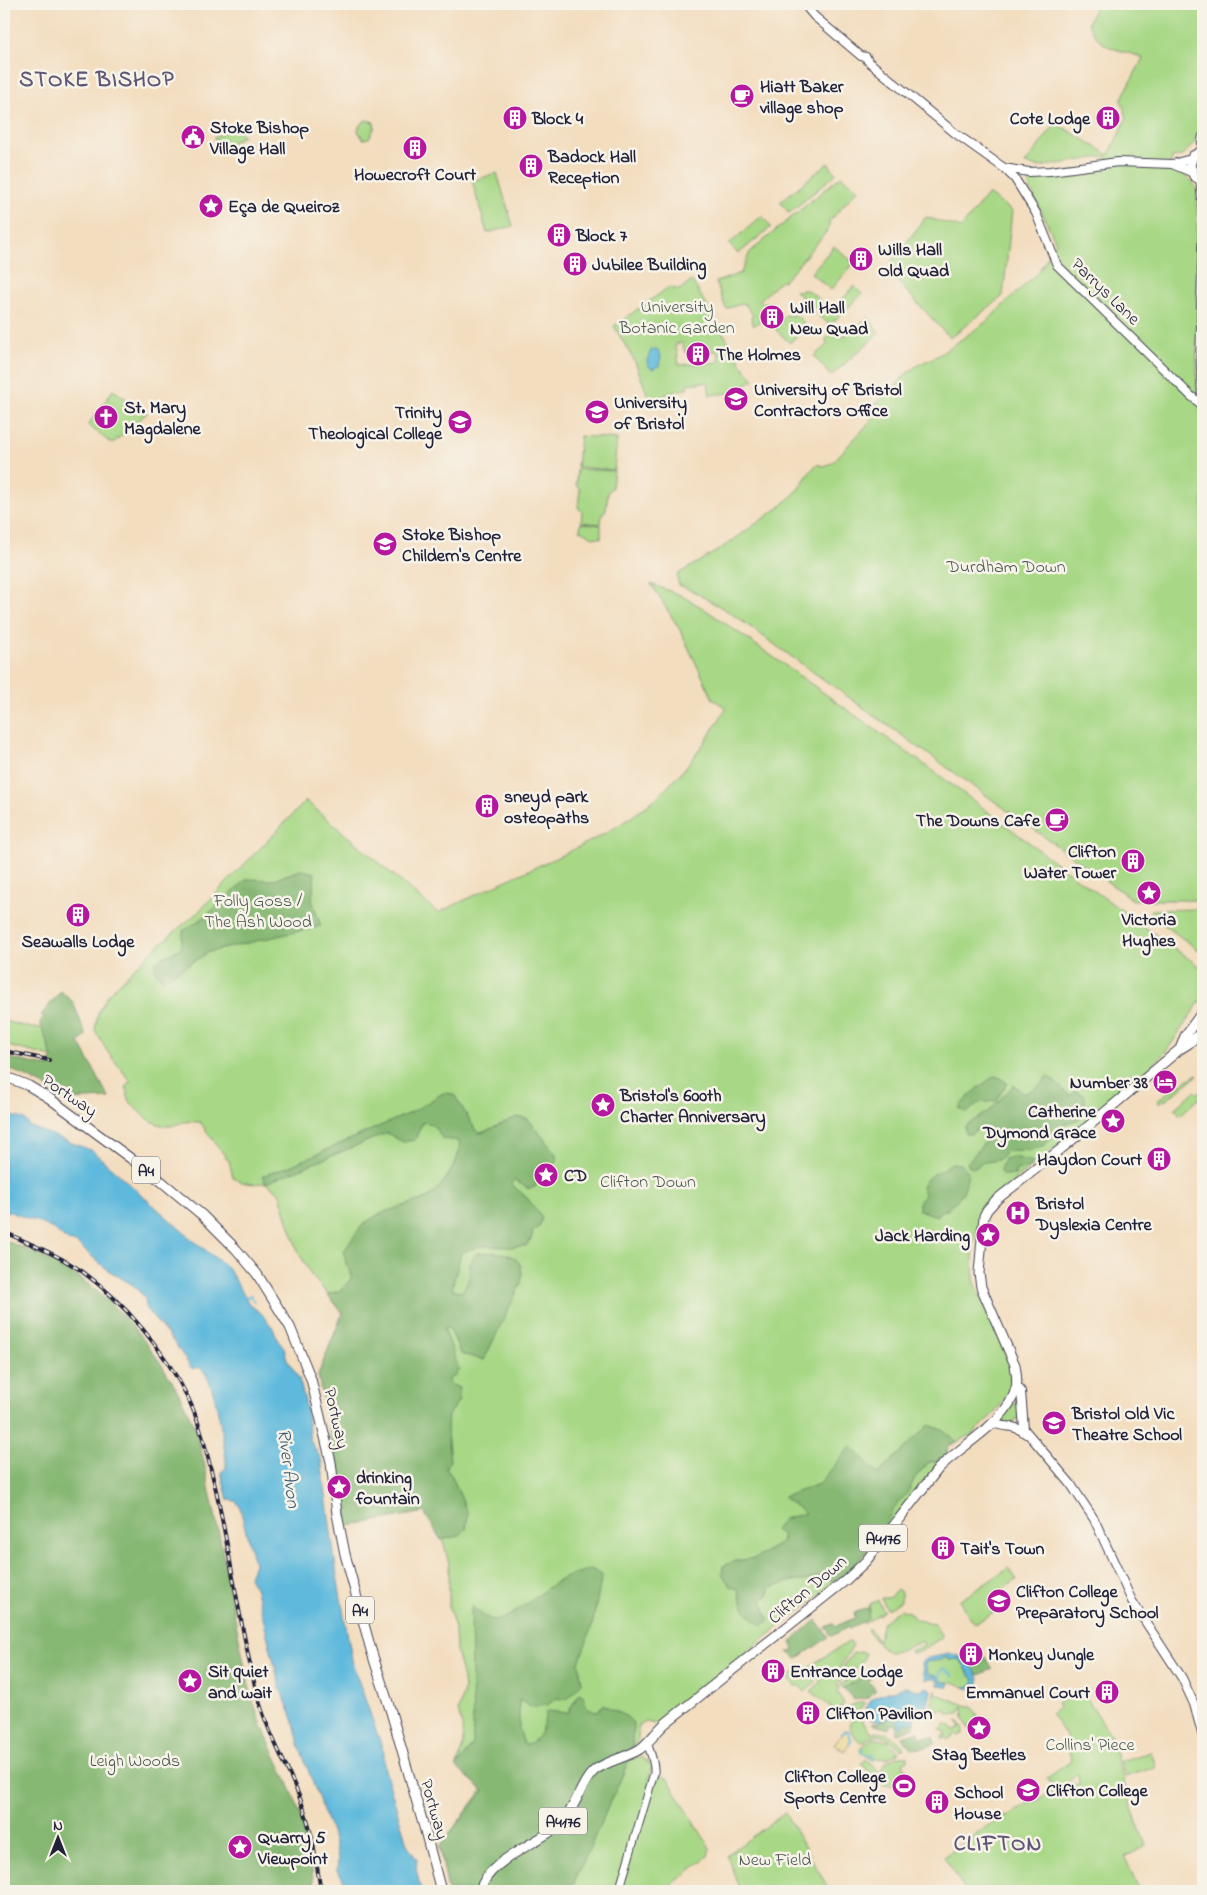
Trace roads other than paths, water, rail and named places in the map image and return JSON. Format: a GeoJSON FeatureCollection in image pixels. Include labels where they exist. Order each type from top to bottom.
{"type":"FeatureCollection","features":[{"type":"Feature","properties":{"kind":"main road","name":"Parrys Lane"},"geometry":{"type":"LineString","coordinates":[[804,4],[814,16],[861,56],[861,59],[865,62],[868,61],[955,133],[1004,168],[1015,179],[1036,213],[1057,265],[1203,408]]}},
{"type":"Feature","properties":{"kind":"main road"},"geometry":{"type":"LineString","coordinates":[[1203,137],[1202,151],[1196,154],[1190,166],[1194,176],[1202,181],[1203,206]]}},
{"type":"Feature","properties":{"kind":"main road","name":"Parrys Lane"},"geometry":{"type":"LineString","coordinates":[[1004,168],[1029,172],[1050,171],[1118,162],[1172,164],[1192,159]]}},
{"type":"Feature","properties":{"kind":"main road","name":"Parrys Lane"},"geometry":{"type":"LineString","coordinates":[[1172,164],[1191,172]]}},
{"type":"Feature","properties":{"kind":"main road"},"geometry":{"type":"LineString","coordinates":[[1203,236],[1201,395],[1203,408]]}},
{"type":"Feature","properties":{"kind":"main road"},"geometry":{"type":"LineString","coordinates":[[1191,396],[1201,395]]}},
{"type":"Feature","properties":{"kind":"main road"},"geometry":{"type":"LineString","coordinates":[[1180,1049],[1185,1036],[1203,1011]]}},
{"type":"Feature","properties":{"kind":"main road"},"geometry":{"type":"LineString","coordinates":[[1203,1032],[996,1200],[987,1210],[983,1222],[979,1273],[981,1287],[1015,1364],[1017,1386],[1021,1391],[1024,1428],[1070,1483],[1094,1519],[1132,1601],[1182,1678],[1194,1704],[1203,1737]]}},
{"type":"Feature","properties":{"kind":"main road","name":"Portway"},"geometry":{"type":"LineString","coordinates":[[4,1076],[29,1086],[49,1098],[161,1181],[202,1215],[257,1274],[290,1327],[311,1379],[331,1462],[337,1514],[345,1554],[441,1891]]}},
{"type":"Feature","properties":{"kind":"main road","name":"A4176"},"geometry":{"type":"LineString","coordinates":[[993,1422],[1009,1405],[1017,1386]]}},
{"type":"Feature","properties":{"kind":"main road"},"geometry":{"type":"LineString","coordinates":[[993,1422],[999,1425],[1015,1427],[1030,1437]]}},
{"type":"Feature","properties":{"kind":"main road","name":"Clifton Down"},"geometry":{"type":"LineString","coordinates":[[644,1745],[660,1728],[744,1659],[762,1648],[846,1580],[861,1566],[938,1469],[993,1422]]}},
{"type":"Feature","properties":{"kind":"main road","name":"A4176"},"geometry":{"type":"LineString","coordinates":[[480,1891],[485,1878],[499,1865],[559,1826],[578,1799],[594,1771],[644,1745]]}},
{"type":"Feature","properties":{"kind":"street"},"geometry":{"type":"LineString","coordinates":[[620,1891],[654,1773],[654,1760],[644,1745]]}},
{"type":"Feature","properties":{"kind":"water"},"geometry":{"type":"Polygon","coordinates":[[[651,350],[658,350],[661,356],[659,366],[653,369],[648,366],[647,361],[651,350]]]}},
{"type":"Feature","properties":{"kind":"water","name":"River Avon"},"geometry":{"type":"Polygon","coordinates":[[[4,1110],[9,1116],[24,1120],[28,1123],[28,1126],[93,1151],[189,1237],[228,1268],[249,1304],[261,1313],[273,1328],[278,1341],[284,1347],[287,1359],[299,1379],[305,1401],[310,1440],[321,1459],[337,1576],[353,1665],[384,1753],[384,1766],[407,1844],[417,1860],[416,1868],[421,1891],[347,1891],[342,1877],[337,1871],[338,1859],[334,1840],[300,1748],[293,1719],[280,1687],[256,1590],[249,1577],[254,1564],[240,1507],[236,1501],[228,1500],[221,1472],[226,1468],[223,1438],[214,1394],[209,1381],[204,1372],[198,1367],[192,1369],[173,1341],[146,1309],[145,1298],[133,1285],[108,1270],[76,1243],[68,1241],[53,1229],[4,1210],[4,1110]]]}},
{"type":"Feature","properties":{"kind":"water"},"geometry":{"type":"Polygon","coordinates":[[[949,1654],[960,1656],[972,1666],[979,1678],[978,1686],[970,1689],[965,1687],[973,1686],[974,1680],[959,1659],[949,1660],[948,1658],[943,1658],[927,1662],[925,1665],[928,1674],[939,1676],[942,1682],[950,1683],[948,1688],[938,1685],[938,1681],[934,1678],[926,1680],[922,1662],[928,1658],[949,1654]]]}},
{"type":"Feature","properties":{"kind":"water"},"geometry":{"type":"Polygon","coordinates":[[[904,1687],[917,1690],[927,1687],[931,1690],[927,1704],[914,1713],[915,1722],[903,1724],[902,1728],[897,1720],[892,1718],[879,1721],[871,1720],[865,1709],[872,1699],[904,1687]]]}},
{"type":"Feature","properties":{"kind":"waterway"},"geometry":{"type":"LineString","coordinates":[[246,1298],[250,1295],[254,1301]]}},
{"type":"Feature","properties":{"kind":"waterway"},"geometry":{"type":"LineString","coordinates":[[939,1676],[942,1669],[945,1669],[953,1676]]}},
{"type":"Feature","properties":{"kind":"waterway"},"geometry":{"type":"LineString","coordinates":[[842,1734],[849,1731],[851,1741],[849,1744]]}},
{"type":"Feature","properties":{"kind":"waterway"},"geometry":{"type":"LineString","coordinates":[[863,1748],[862,1753],[872,1754],[873,1760]]}},
{"type":"Feature","properties":{"kind":"railway"},"geometry":{"type":"LineString","coordinates":[[4,1051],[49,1060]]}},
{"type":"Feature","properties":{"kind":"railway"},"geometry":{"type":"LineString","coordinates":[[4,1232],[64,1260],[99,1284],[143,1329],[168,1363],[188,1398],[201,1432],[216,1490],[257,1694],[266,1722],[305,1812],[321,1891]]}},
{"type":"Feature","properties":{"kind":"place","name":"Hiatt Baker village shop"},"geometry":{"type":"Point","coordinates":[742,96]}},
{"type":"Feature","properties":{"kind":"place","name":"Block 4"},"geometry":{"type":"Point","coordinates":[515,118]}},
{"type":"Feature","properties":{"kind":"place","name":"Cote Lodge"},"geometry":{"type":"Point","coordinates":[1108,118]}},
{"type":"Feature","properties":{"kind":"place","name":"Stoke Bishop Village Hall"},"geometry":{"type":"Point","coordinates":[193,137]}},
{"type":"Feature","properties":{"kind":"place","name":"Howecroft Court"},"geometry":{"type":"Point","coordinates":[415,148]}},
{"type":"Feature","properties":{"kind":"place","name":"Badock Hall Reception"},"geometry":{"type":"Point","coordinates":[531,166]}},
{"type":"Feature","properties":{"kind":"place","name":"Eça de Queiroz"},"geometry":{"type":"Point","coordinates":[211,206]}},
{"type":"Feature","properties":{"kind":"place","name":"Block 7"},"geometry":{"type":"Point","coordinates":[559,235]}},
{"type":"Feature","properties":{"kind":"place","name":"Wills Hall Old Quad"},"geometry":{"type":"Point","coordinates":[861,259]}},
{"type":"Feature","properties":{"kind":"place","name":"Jubilee Building"},"geometry":{"type":"Point","coordinates":[575,264]}},
{"type":"Feature","properties":{"kind":"place","name":"Will Hall New Quad"},"geometry":{"type":"Point","coordinates":[772,317]}},
{"type":"Feature","properties":{"kind":"place","name":"The Holmes"},"geometry":{"type":"Point","coordinates":[698,354]}},
{"type":"Feature","properties":{"kind":"place","name":"University of Bristol Contractors Office"},"geometry":{"type":"Point","coordinates":[736,399]}},
{"type":"Feature","properties":{"kind":"place","name":"University of Bristol"},"geometry":{"type":"Point","coordinates":[597,412]}},
{"type":"Feature","properties":{"kind":"place","name":"St. Mary Magdalene"},"geometry":{"type":"Point","coordinates":[106,417]}},
{"type":"Feature","properties":{"kind":"place","name":"Trinity Theological College"},"geometry":{"type":"Point","coordinates":[460,422]}},
{"type":"Feature","properties":{"kind":"place","name":"Stoke Bishop Childern's Centre"},"geometry":{"type":"Point","coordinates":[385,544]}},
{"type":"Feature","properties":{"kind":"place","name":"sneyd park osteopaths"},"geometry":{"type":"Point","coordinates":[487,806]}},
{"type":"Feature","properties":{"kind":"place","name":"The Downs Cafe"},"geometry":{"type":"Point","coordinates":[1057,820]}},
{"type":"Feature","properties":{"kind":"place","name":"Clifton Water Tower"},"geometry":{"type":"Point","coordinates":[1133,861]}},
{"type":"Feature","properties":{"kind":"place","name":"Victoria Hughes"},"geometry":{"type":"Point","coordinates":[1149,893]}},
{"type":"Feature","properties":{"kind":"place","name":"Seawalls Lodge"},"geometry":{"type":"Point","coordinates":[78,915]}},
{"type":"Feature","properties":{"kind":"place","name":"Number 38"},"geometry":{"type":"Point","coordinates":[1165,1082]}},
{"type":"Feature","properties":{"kind":"place","name":"Bristol's 600th Charter Anniversary"},"geometry":{"type":"Point","coordinates":[603,1105]}},
{"type":"Feature","properties":{"kind":"place","name":"Catherine Dymond Grace"},"geometry":{"type":"Point","coordinates":[1113,1121]}},
{"type":"Feature","properties":{"kind":"place","name":"Haydon Court"},"geometry":{"type":"Point","coordinates":[1159,1159]}},
{"type":"Feature","properties":{"kind":"place","name":"CD"},"geometry":{"type":"Point","coordinates":[546,1175]}},
{"type":"Feature","properties":{"kind":"place","name":"Bristol Dyslexia Centre"},"geometry":{"type":"Point","coordinates":[1018,1213]}},
{"type":"Feature","properties":{"kind":"place","name":"Jack Harding"},"geometry":{"type":"Point","coordinates":[988,1235]}},
{"type":"Feature","properties":{"kind":"place","name":"Bristol Old Vic Theatre School"},"geometry":{"type":"Point","coordinates":[1054,1423]}},
{"type":"Feature","properties":{"kind":"place","name":"drinking fountain"},"geometry":{"type":"Point","coordinates":[339,1487]}},
{"type":"Feature","properties":{"kind":"place","name":"Tait's Town"},"geometry":{"type":"Point","coordinates":[943,1548]}},
{"type":"Feature","properties":{"kind":"place","name":"Clifton College Preparatory School"},"geometry":{"type":"Point","coordinates":[999,1601]}},
{"type":"Feature","properties":{"kind":"place","name":"Monkey Jungle"},"geometry":{"type":"Point","coordinates":[971,1654]}},
{"type":"Feature","properties":{"kind":"place","name":"Entrance Lodge"},"geometry":{"type":"Point","coordinates":[773,1671]}},
{"type":"Feature","properties":{"kind":"place","name":"Sit quiet and wait"},"geometry":{"type":"Point","coordinates":[190,1681]}},
{"type":"Feature","properties":{"kind":"place","name":"Emmanuel Court"},"geometry":{"type":"Point","coordinates":[1107,1692]}},
{"type":"Feature","properties":{"kind":"place","name":"Clifton Pavilion"},"geometry":{"type":"Point","coordinates":[808,1713]}},
{"type":"Feature","properties":{"kind":"place","name":"Stag Beetles"},"geometry":{"type":"Point","coordinates":[979,1728]}},
{"type":"Feature","properties":{"kind":"place","name":"Clifton College Sports Centre"},"geometry":{"type":"Point","coordinates":[904,1786]}},
{"type":"Feature","properties":{"kind":"place","name":"Clifton College"},"geometry":{"type":"Point","coordinates":[1028,1790]}},
{"type":"Feature","properties":{"kind":"place","name":"School House"},"geometry":{"type":"Point","coordinates":[937,1802]}},
{"type":"Feature","properties":{"kind":"place","name":"Quarry 5 Viewpoint"},"geometry":{"type":"Point","coordinates":[240,1847]}},
{"type":"Feature","properties":{"kind":"district","name":"STOKE BISHOP"},"geometry":{"type":"Point","coordinates":[97,78]}},
{"type":"Feature","properties":{"kind":"district","name":"CLIFTON"},"geometry":{"type":"Point","coordinates":[998,1842]}},
{"type":"Feature","properties":{"kind":"park label","name":"University Botanic Garden"},"geometry":{"type":"Point","coordinates":[677,316]}},
{"type":"Feature","properties":{"kind":"park label","name":"Durdham Down"},"geometry":{"type":"Point","coordinates":[1006,566]}},
{"type":"Feature","properties":{"kind":"park label","name":"Folly Goss / The Ash Wood"},"geometry":{"type":"Point","coordinates":[258,910]}},
{"type":"Feature","properties":{"kind":"park label","name":"Collins' Piece"},"geometry":{"type":"Point","coordinates":[1090,1744]}},
{"type":"Feature","properties":{"kind":"park label","name":"Leigh Woods"},"geometry":{"type":"Point","coordinates":[135,1760]}},
{"type":"Feature","properties":{"kind":"park label","name":"New Field"},"geometry":{"type":"Point","coordinates":[775,1859]}}]}
